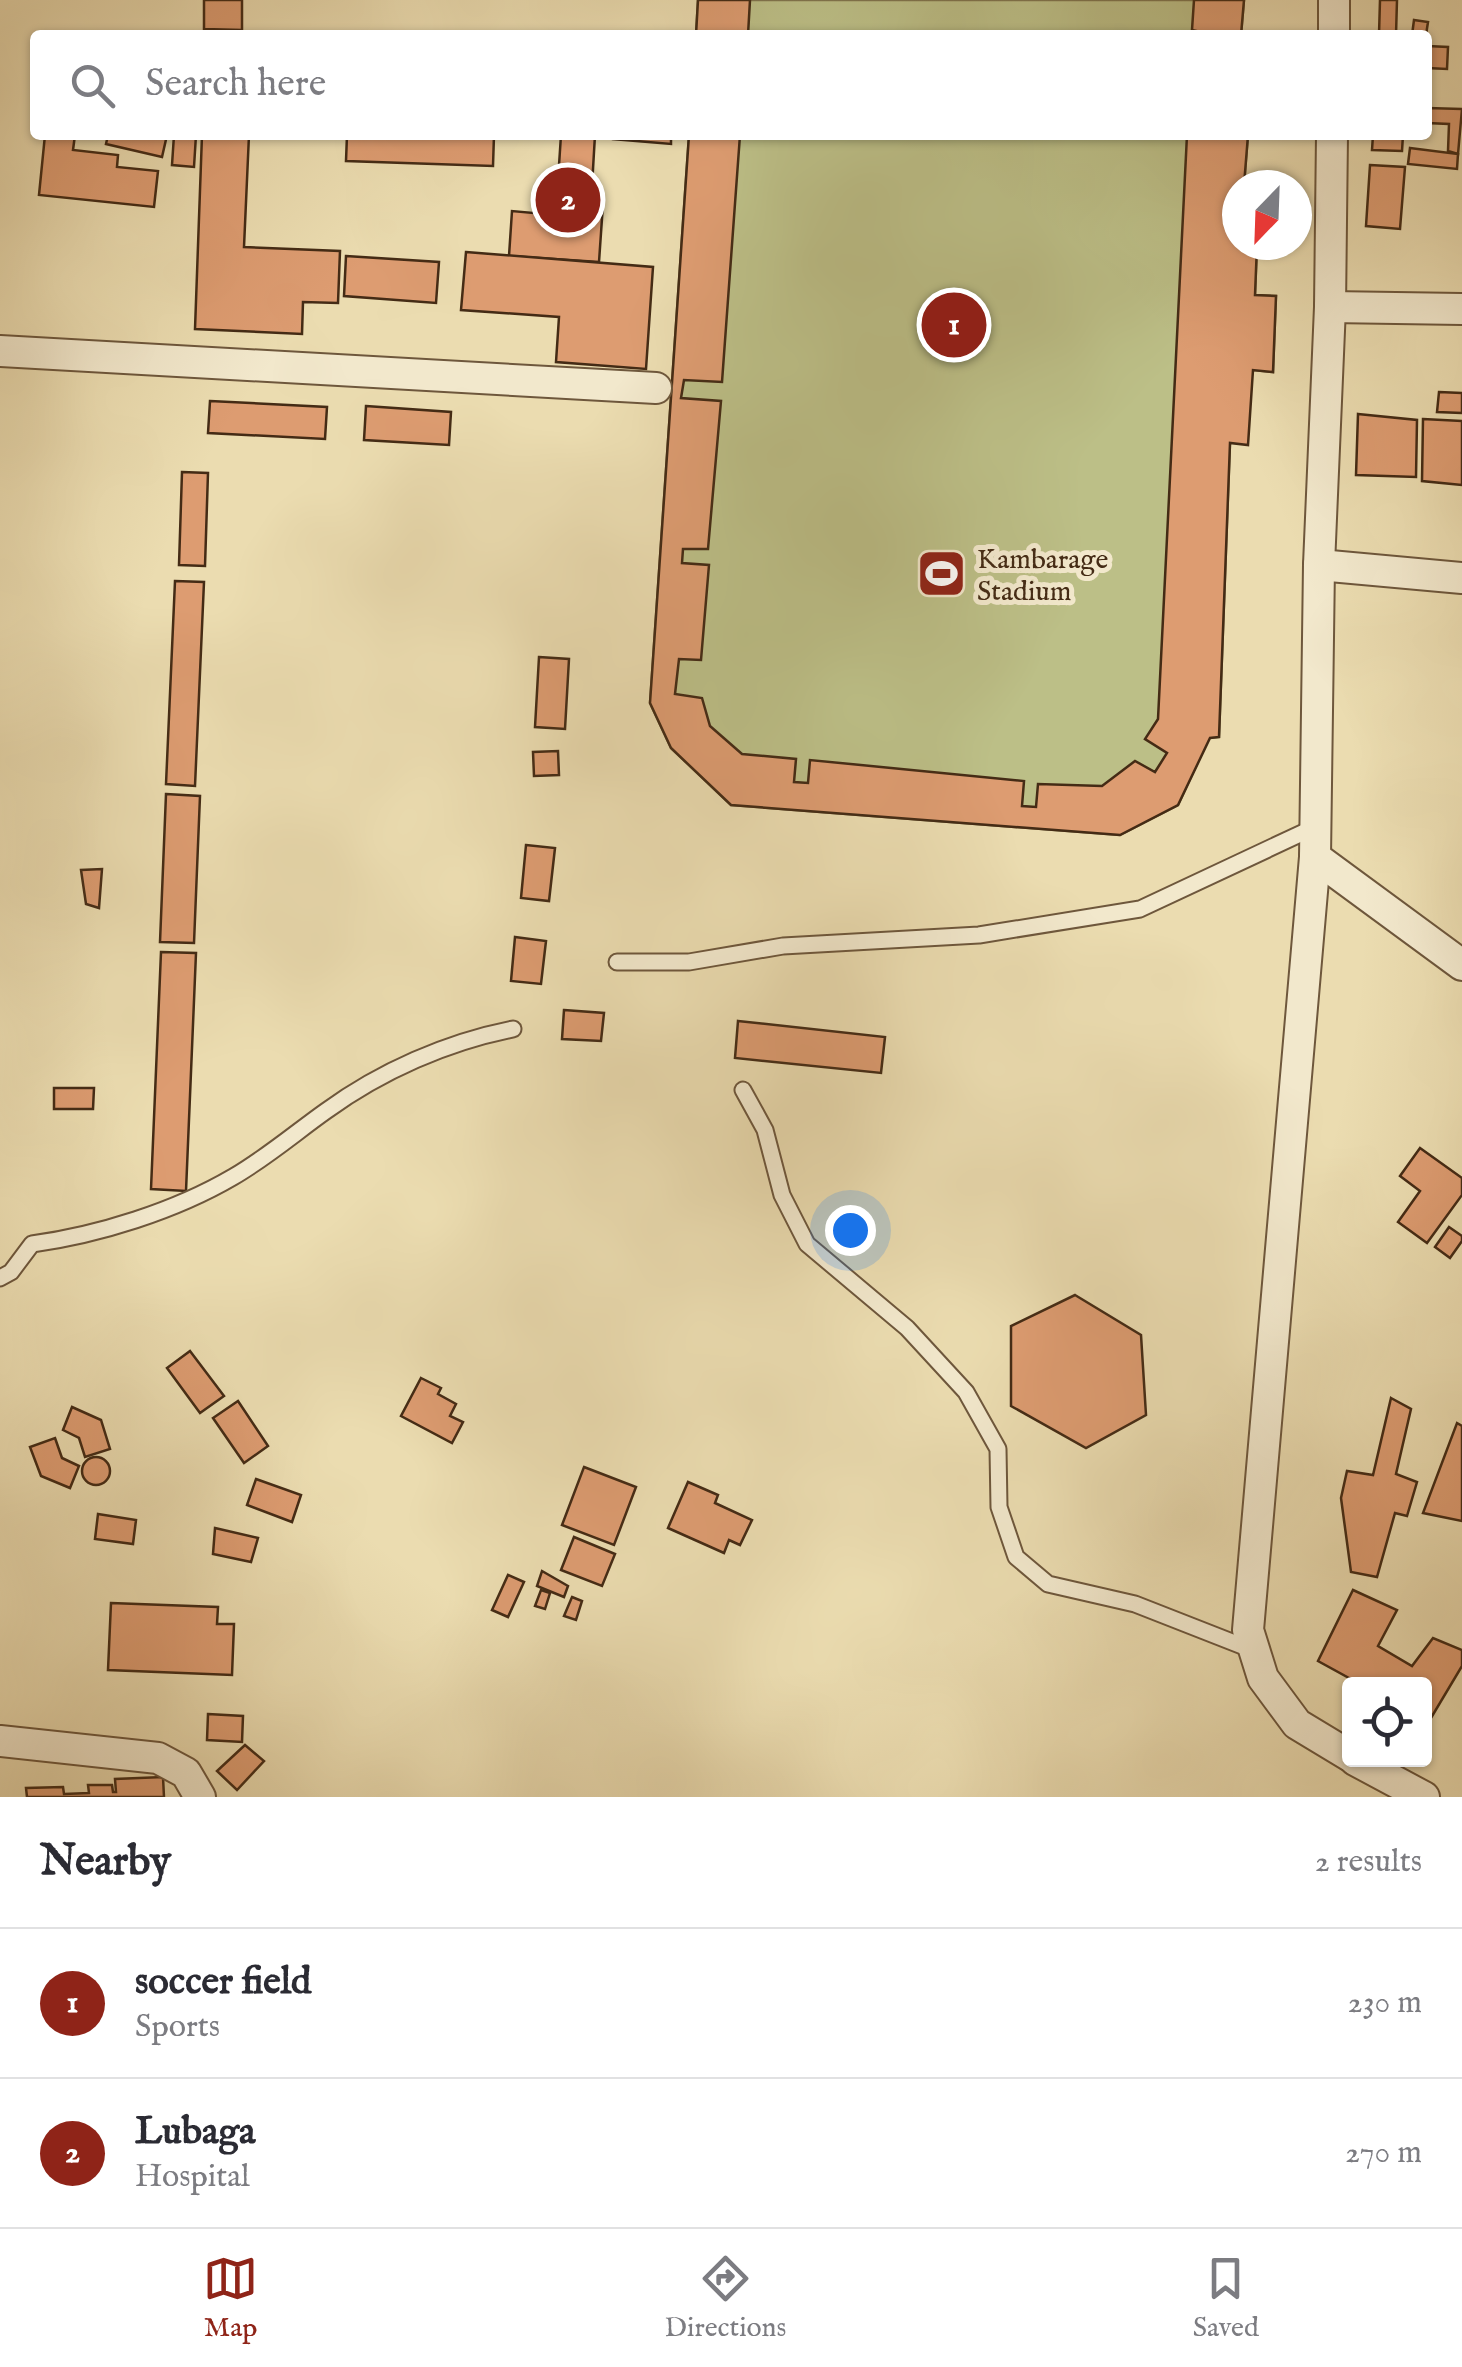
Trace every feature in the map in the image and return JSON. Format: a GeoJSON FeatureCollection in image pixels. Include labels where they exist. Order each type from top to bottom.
{"type":"FeatureCollection","features":[{"type":"Feature","properties":{"kind":"street"},"geometry":{"type":"LineString","coordinates":[[1334,0],[1334,30]]}},
{"type":"Feature","properties":{"kind":"street"},"geometry":{"type":"LineString","coordinates":[[1332,140],[1315,842],[1248,1630],[1263,1678],[1296,1724],[1342,1752]]}},
{"type":"Feature","properties":{"kind":"street"},"geometry":{"type":"LineString","coordinates":[[1330,307],[1462,309]]}},
{"type":"Feature","properties":{"kind":"street"},"geometry":{"type":"LineString","coordinates":[[0,352],[656,388]]}},
{"type":"Feature","properties":{"kind":"street"},"geometry":{"type":"LineString","coordinates":[[1319,566],[1462,578]]}},
{"type":"Feature","properties":{"kind":"street"},"geometry":{"type":"LineString","coordinates":[[1315,842],[1462,965]]}},
{"type":"Feature","properties":{"kind":"street"},"geometry":{"type":"LineString","coordinates":[[0,1741],[158,1758],[186,1773],[200,1797]]}},
{"type":"Feature","properties":{"kind":"street"},"geometry":{"type":"LineString","coordinates":[[1369,1767],[1424,1797]]}},
{"type":"Feature","properties":{"kind":"lane"},"geometry":{"type":"LineString","coordinates":[[617,962],[689,962],[783,946],[979,936],[1140,910],[1315,842]]}},
{"type":"Feature","properties":{"kind":"lane"},"geometry":{"type":"LineString","coordinates":[[0,1278],[11,1272],[32,1244],[98,1232],[233,1178],[378,1078],[468,1038],[513,1029]]}},
{"type":"Feature","properties":{"kind":"lane"},"geometry":{"type":"LineString","coordinates":[[743,1090],[765,1130],[782,1196],[807,1244],[907,1328],[966,1392],[998,1449],[999,1507],[1016,1557],[1048,1584],[1135,1604],[1255,1651]]}},
{"type":"Feature","properties":{"kind":"green space"},"geometry":{"type":"Polygon","coordinates":[[[698,0],[1244,0],[1241,30],[696,30],[698,0]]]}},
{"type":"Feature","properties":{"kind":"green space","name":"Kambarage Stadium"},"geometry":{"type":"Polygon","coordinates":[[[689,140],[1248,140],[1245,170],[1222,170],[1222,260],[1256,260],[1255,295],[1276,296],[1273,372],[1253,370],[1230,443],[1219,737],[1209,738],[1178,805],[1120,835],[731,805],[671,748],[650,703],[689,140]]]}},
{"type":"Feature","properties":{"kind":"building"},"geometry":{"type":"Polygon","coordinates":[[[204,0],[242,0],[242,30],[204,29],[204,0]]]}},
{"type":"Feature","properties":{"kind":"building"},"geometry":{"type":"Polygon","coordinates":[[[698,0],[750,0],[748,30],[696,30],[698,0]]]}},
{"type":"Feature","properties":{"kind":"building"},"geometry":{"type":"Polygon","coordinates":[[[1194,0],[1244,0],[1241,30],[1192,30],[1194,0]]]}},
{"type":"Feature","properties":{"kind":"building"},"geometry":{"type":"Polygon","coordinates":[[[1380,0],[1397,0],[1396,30],[1379,30],[1380,0]]]}},
{"type":"Feature","properties":{"kind":"building"},"geometry":{"type":"Polygon","coordinates":[[[1414,20],[1428,22],[1427,30],[1413,30],[1414,20]]]}},
{"type":"Feature","properties":{"kind":"building"},"geometry":{"type":"Polygon","coordinates":[[[1432,46],[1448,47],[1447,69],[1432,68],[1432,46]]]}},
{"type":"Feature","properties":{"kind":"building"},"geometry":{"type":"Polygon","coordinates":[[[1432,108],[1462,109],[1458,154],[1448,151],[1449,124],[1432,123],[1432,108]]]}},
{"type":"Feature","properties":{"kind":"building"},"geometry":{"type":"Polygon","coordinates":[[[44,140],[74,140],[73,150],[118,155],[117,167],[158,171],[154,207],[39,195],[44,140]]]}},
{"type":"Feature","properties":{"kind":"building"},"geometry":{"type":"Polygon","coordinates":[[[107,140],[166,140],[162,157],[106,144],[107,140]]]}},
{"type":"Feature","properties":{"kind":"building"},"geometry":{"type":"Polygon","coordinates":[[[174,140],[196,140],[194,167],[172,165],[174,140]]]}},
{"type":"Feature","properties":{"kind":"building"},"geometry":{"type":"Polygon","coordinates":[[[202,140],[249,140],[244,247],[340,251],[338,303],[303,302],[302,334],[195,329],[202,140]]]}},
{"type":"Feature","properties":{"kind":"building"},"geometry":{"type":"Polygon","coordinates":[[[347,140],[494,140],[493,166],[346,161],[347,140]]]}},
{"type":"Feature","properties":{"kind":"building"},"geometry":{"type":"Polygon","coordinates":[[[561,140],[595,140],[591,203],[603,204],[599,262],[509,256],[512,211],[544,214],[545,195],[557,196],[561,140]]]}},
{"type":"Feature","properties":{"kind":"building"},"geometry":{"type":"Polygon","coordinates":[[[625,140],[671,140],[671,144],[625,140]]]}},
{"type":"Feature","properties":{"kind":"building"},"geometry":{"type":"Polygon","coordinates":[[[689,140],[740,140],[722,382],[684,380],[681,398],[721,401],[708,549],[683,549],[682,563],[709,565],[701,660],[679,659],[675,694],[702,698],[710,726],[742,754],[796,759],[794,782],[808,783],[810,760],[1024,781],[1022,806],[1036,807],[1038,784],[1102,786],[1135,761],[1155,772],[1167,753],[1145,739],[1158,719],[1187,140],[1248,140],[1245,170],[1222,170],[1222,260],[1256,260],[1255,295],[1276,296],[1273,372],[1253,370],[1248,445],[1230,443],[1219,737],[1210,738],[1178,805],[1120,835],[731,805],[671,748],[650,703],[689,140]]]}},
{"type":"Feature","properties":{"kind":"building"},"geometry":{"type":"Polygon","coordinates":[[[1373,140],[1403,140],[1402,151],[1372,150],[1373,140]]]}},
{"type":"Feature","properties":{"kind":"building"},"geometry":{"type":"Polygon","coordinates":[[[1410,148],[1458,154],[1457,169],[1408,164],[1410,148]]]}},
{"type":"Feature","properties":{"kind":"building"},"geometry":{"type":"Polygon","coordinates":[[[1370,165],[1405,167],[1400,229],[1366,226],[1370,165]]]}},
{"type":"Feature","properties":{"kind":"building"},"geometry":{"type":"Polygon","coordinates":[[[466,252],[653,267],[646,369],[556,362],[559,317],[461,310],[466,252]]]}},
{"type":"Feature","properties":{"kind":"building"},"geometry":{"type":"Polygon","coordinates":[[[346,256],[439,262],[436,303],[344,296],[346,256]]]}},
{"type":"Feature","properties":{"kind":"building"},"geometry":{"type":"Polygon","coordinates":[[[1439,392],[1462,393],[1462,413],[1437,412],[1439,392]]]}},
{"type":"Feature","properties":{"kind":"building"},"geometry":{"type":"Polygon","coordinates":[[[210,401],[327,407],[325,439],[208,433],[210,401]]]}},
{"type":"Feature","properties":{"kind":"building"},"geometry":{"type":"Polygon","coordinates":[[[366,406],[451,412],[449,445],[364,440],[366,406]]]}},
{"type":"Feature","properties":{"kind":"building"},"geometry":{"type":"Polygon","coordinates":[[[1358,414],[1417,420],[1416,477],[1356,475],[1358,414]]]}},
{"type":"Feature","properties":{"kind":"building"},"geometry":{"type":"Polygon","coordinates":[[[1423,419],[1462,421],[1462,485],[1422,481],[1423,419]]]}},
{"type":"Feature","properties":{"kind":"building"},"geometry":{"type":"Polygon","coordinates":[[[182,472],[208,473],[205,566],[179,565],[182,472]]]}},
{"type":"Feature","properties":{"kind":"building"},"geometry":{"type":"Polygon","coordinates":[[[175,581],[204,582],[195,786],[166,784],[175,581]]]}},
{"type":"Feature","properties":{"kind":"building"},"geometry":{"type":"Polygon","coordinates":[[[539,657],[569,659],[565,729],[535,727],[539,657]]]}},
{"type":"Feature","properties":{"kind":"building"},"geometry":{"type":"Polygon","coordinates":[[[558,751],[559,775],[534,776],[533,752],[558,751]]]}},
{"type":"Feature","properties":{"kind":"building"},"geometry":{"type":"Polygon","coordinates":[[[166,794],[200,796],[194,943],[160,942],[166,794]]]}},
{"type":"Feature","properties":{"kind":"building"},"geometry":{"type":"Polygon","coordinates":[[[526,845],[555,848],[549,901],[521,898],[526,845]]]}},
{"type":"Feature","properties":{"kind":"building"},"geometry":{"type":"Polygon","coordinates":[[[102,869],[99,908],[86,904],[81,870],[102,869]]]}},
{"type":"Feature","properties":{"kind":"building"},"geometry":{"type":"Polygon","coordinates":[[[515,937],[546,941],[541,984],[511,981],[515,937]]]}},
{"type":"Feature","properties":{"kind":"building"},"geometry":{"type":"Polygon","coordinates":[[[161,952],[196,953],[186,1191],[151,1189],[161,952]]]}},
{"type":"Feature","properties":{"kind":"building"},"geometry":{"type":"Polygon","coordinates":[[[564,1010],[604,1013],[601,1041],[562,1039],[564,1010]]]}},
{"type":"Feature","properties":{"kind":"building"},"geometry":{"type":"Polygon","coordinates":[[[738,1021],[885,1037],[881,1073],[735,1058],[738,1021]]]}},
{"type":"Feature","properties":{"kind":"building"},"geometry":{"type":"Polygon","coordinates":[[[54,1088],[94,1088],[93,1109],[54,1109],[54,1088]]]}},
{"type":"Feature","properties":{"kind":"building"},"geometry":{"type":"Polygon","coordinates":[[[1420,1148],[1462,1178],[1462,1195],[1427,1243],[1398,1222],[1420,1191],[1400,1176],[1420,1148]]]}},
{"type":"Feature","properties":{"kind":"building"},"geometry":{"type":"Polygon","coordinates":[[[1449,1227],[1462,1236],[1450,1258],[1435,1247],[1449,1227]]]}},
{"type":"Feature","properties":{"kind":"building"},"geometry":{"type":"Polygon","coordinates":[[[1075,1295],[1141,1335],[1146,1415],[1086,1448],[1011,1406],[1011,1326],[1075,1295]]]}},
{"type":"Feature","properties":{"kind":"building"},"geometry":{"type":"Polygon","coordinates":[[[190,1351],[224,1396],[200,1413],[167,1368],[190,1351]]]}},
{"type":"Feature","properties":{"kind":"building"},"geometry":{"type":"Polygon","coordinates":[[[421,1378],[441,1388],[438,1394],[456,1404],[450,1416],[463,1422],[452,1443],[401,1416],[421,1378]]]}},
{"type":"Feature","properties":{"kind":"building"},"geometry":{"type":"Polygon","coordinates":[[[1391,1398],[1411,1409],[1396,1474],[1417,1482],[1407,1516],[1395,1513],[1377,1577],[1351,1572],[1341,1498],[1347,1471],[1373,1475],[1391,1398]]]}},
{"type":"Feature","properties":{"kind":"building"},"geometry":{"type":"Polygon","coordinates":[[[238,1401],[268,1446],[244,1463],[213,1418],[238,1401]]]}},
{"type":"Feature","properties":{"kind":"building"},"geometry":{"type":"Polygon","coordinates":[[[72,1407],[101,1420],[110,1449],[85,1457],[79,1438],[63,1430],[72,1407]]]}},
{"type":"Feature","properties":{"kind":"building"},"geometry":{"type":"Polygon","coordinates":[[[1457,1423],[1462,1426],[1462,1521],[1423,1513],[1457,1423]]]}},
{"type":"Feature","properties":{"kind":"building"},"geometry":{"type":"Polygon","coordinates":[[[55,1438],[62,1458],[79,1466],[70,1488],[41,1476],[30,1447],[55,1438]]]}},
{"type":"Feature","properties":{"kind":"building"},"geometry":{"type":"Polygon","coordinates":[[[96,1457],[106,1461],[110,1471],[106,1481],[96,1485],[86,1481],[82,1471],[86,1461],[96,1457]]]}},
{"type":"Feature","properties":{"kind":"building"},"geometry":{"type":"Polygon","coordinates":[[[584,1467],[636,1487],[614,1545],[562,1525],[584,1467]]]}},
{"type":"Feature","properties":{"kind":"building"},"geometry":{"type":"Polygon","coordinates":[[[256,1479],[301,1495],[292,1522],[247,1505],[256,1479]]]}},
{"type":"Feature","properties":{"kind":"building"},"geometry":{"type":"Polygon","coordinates":[[[688,1482],[718,1495],[715,1503],[752,1520],[740,1545],[729,1540],[724,1553],[668,1528],[688,1482]]]}},
{"type":"Feature","properties":{"kind":"building"},"geometry":{"type":"Polygon","coordinates":[[[98,1514],[136,1520],[133,1544],[95,1539],[98,1514]]]}},
{"type":"Feature","properties":{"kind":"building"},"geometry":{"type":"Polygon","coordinates":[[[215,1528],[258,1538],[251,1562],[213,1554],[215,1528]]]}},
{"type":"Feature","properties":{"kind":"building"},"geometry":{"type":"Polygon","coordinates":[[[574,1537],[615,1554],[602,1586],[561,1570],[574,1537]]]}},
{"type":"Feature","properties":{"kind":"building"},"geometry":{"type":"Polygon","coordinates":[[[542,1571],[568,1586],[564,1597],[537,1586],[542,1571]]]}},
{"type":"Feature","properties":{"kind":"building"},"geometry":{"type":"Polygon","coordinates":[[[508,1575],[524,1582],[508,1617],[492,1610],[508,1575]]]}},
{"type":"Feature","properties":{"kind":"building"},"geometry":{"type":"Polygon","coordinates":[[[541,1590],[550,1593],[545,1609],[535,1606],[541,1590]]]}},
{"type":"Feature","properties":{"kind":"building"},"geometry":{"type":"Polygon","coordinates":[[[1353,1590],[1397,1610],[1378,1646],[1412,1666],[1433,1638],[1462,1650],[1462,1666],[1432,1716],[1432,1677],[1347,1677],[1318,1661],[1353,1590]]]}},
{"type":"Feature","properties":{"kind":"building"},"geometry":{"type":"Polygon","coordinates":[[[572,1597],[582,1601],[576,1620],[564,1616],[572,1597]]]}},
{"type":"Feature","properties":{"kind":"building"},"geometry":{"type":"Polygon","coordinates":[[[111,1603],[218,1607],[217,1624],[234,1624],[232,1675],[108,1670],[111,1603]]]}},
{"type":"Feature","properties":{"kind":"building"},"geometry":{"type":"Polygon","coordinates":[[[208,1714],[243,1716],[242,1742],[207,1740],[208,1714]]]}},
{"type":"Feature","properties":{"kind":"building"},"geometry":{"type":"Polygon","coordinates":[[[245,1745],[264,1761],[237,1790],[217,1771],[245,1745]]]}},
{"type":"Feature","properties":{"kind":"building"},"geometry":{"type":"Polygon","coordinates":[[[163,1777],[164,1797],[27,1797],[26,1788],[63,1787],[64,1794],[89,1793],[88,1785],[112,1785],[116,1792],[115,1779],[163,1777]]]}},
{"type":"Feature","properties":{"kind":"place","name":"Lubaga"},"geometry":{"type":"Point","coordinates":[568,200]}},
{"type":"Feature","properties":{"kind":"place","name":"soccer field"},"geometry":{"type":"Point","coordinates":[954,325]}},
{"type":"Feature","properties":{"kind":"place","name":"Kambarage Stadium"},"geometry":{"type":"Point","coordinates":[942,574]}}]}
